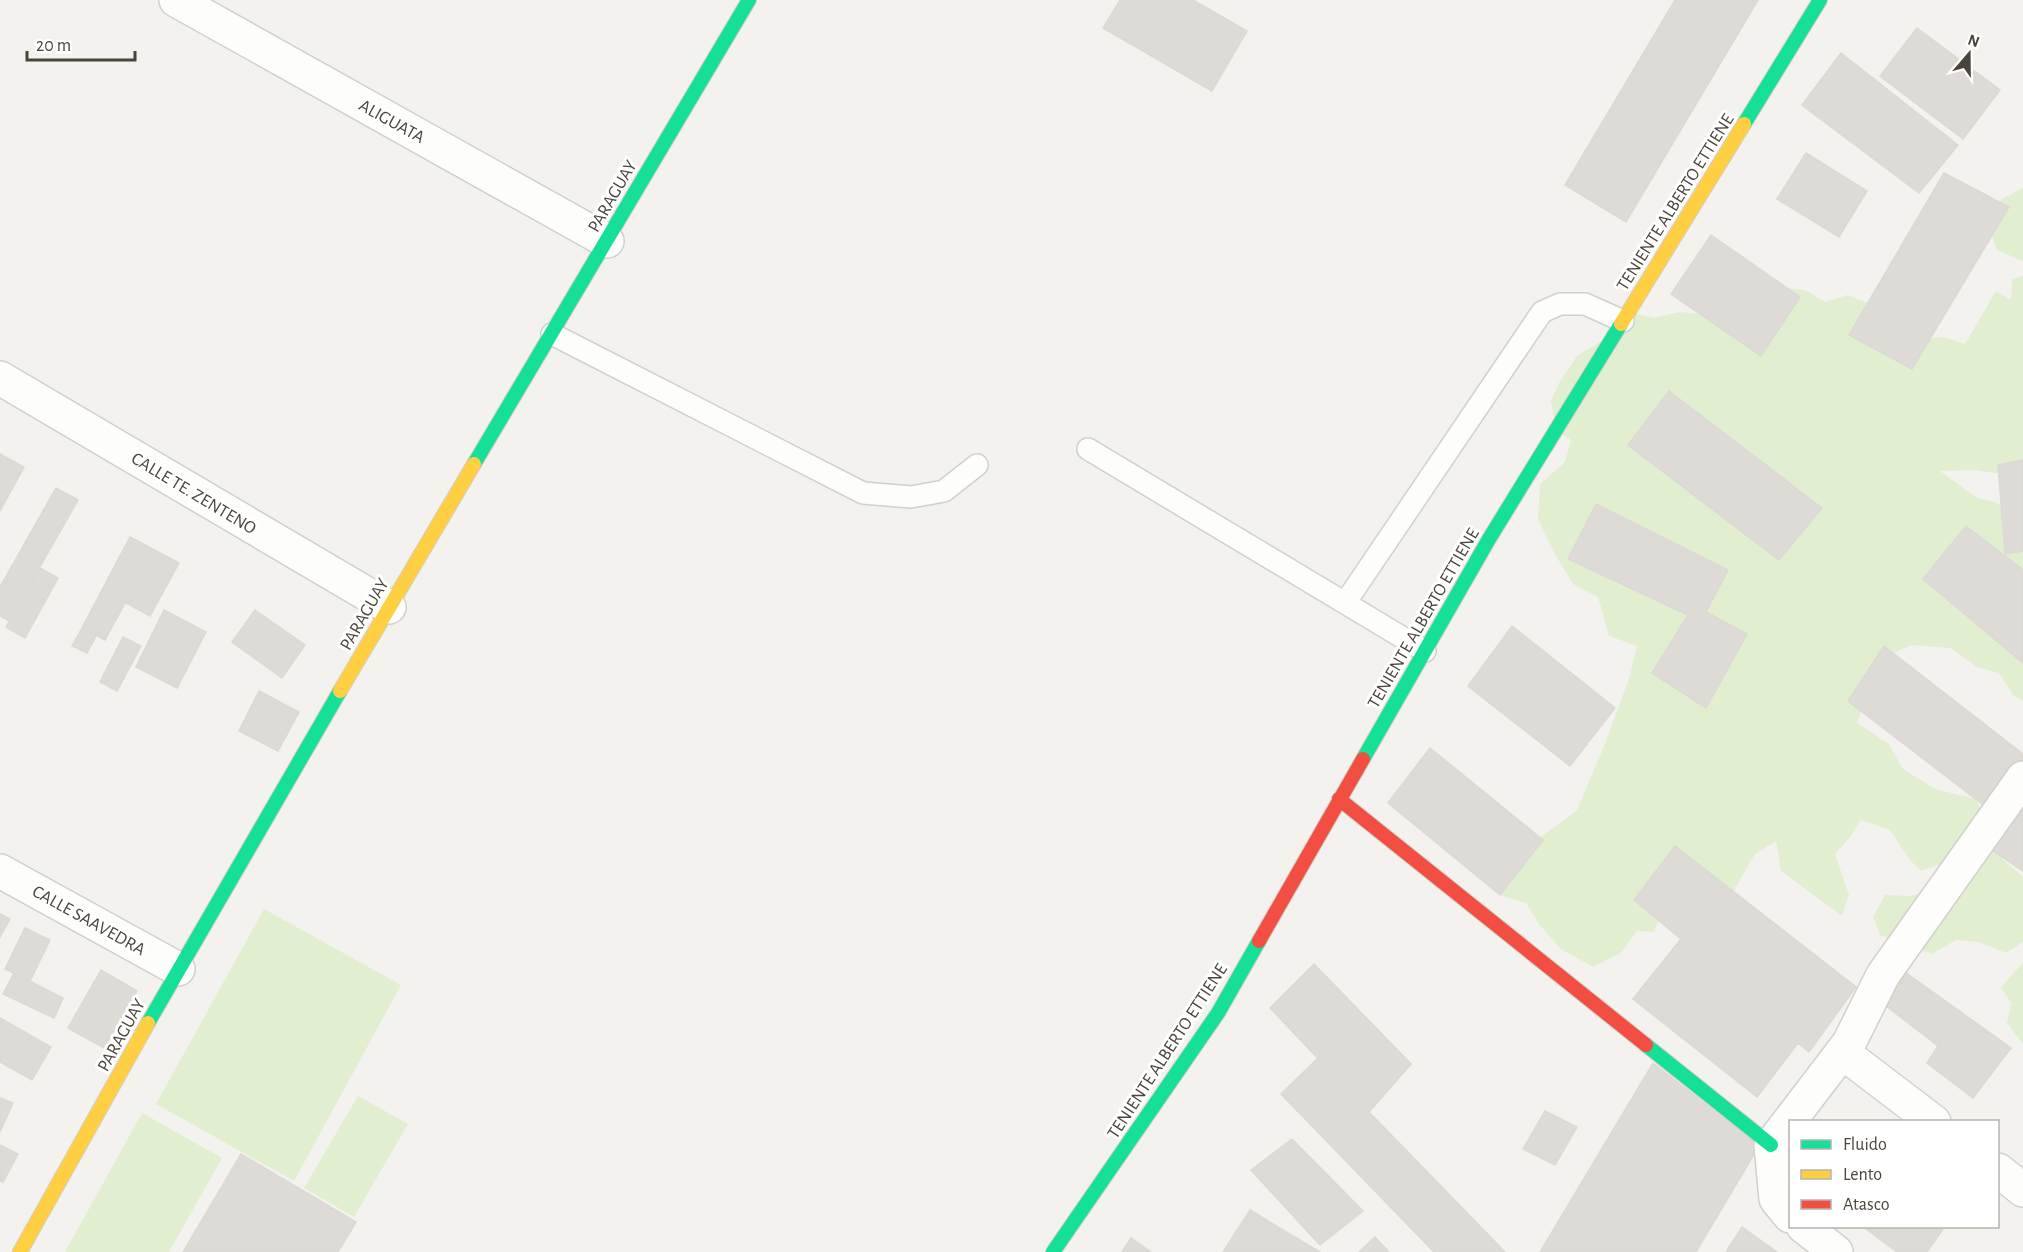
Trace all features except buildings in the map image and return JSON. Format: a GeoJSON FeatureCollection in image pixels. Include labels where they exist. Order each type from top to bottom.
{"type":"FeatureCollection","features":[{"type":"Feature","properties":{"kind":"street","name":"ALIGUATA"},"geometry":{"type":"LineString","coordinates":[[176,0],[607,241]]}},
{"type":"Feature","properties":{"kind":"street","name":"PARAGUAY"},"geometry":{"type":"LineString","coordinates":[[20,1252],[178,969],[389,607],[749,0]]}},
{"type":"Feature","properties":{"kind":"street","name":"TENIENTE ALBERTO ETTIENE"},"geometry":{"type":"LineString","coordinates":[[1053,1252],[1218,1013],[1489,539],[1820,0]]}},
{"type":"Feature","properties":{"kind":"street","name":"CALLE TE. ZENTENO"},"geometry":{"type":"LineString","coordinates":[[0,378],[389,607]]}},
{"type":"Feature","properties":{"kind":"street"},"geometry":{"type":"LineString","coordinates":[[1790,1120],[1849,1042],[1883,975],[2023,778]]}},
{"type":"Feature","properties":{"kind":"street"},"geometry":{"type":"LineString","coordinates":[[1339,800],[1771,1145]]}},
{"type":"Feature","properties":{"kind":"street","name":"CALLE SAAVEDRA"},"geometry":{"type":"LineString","coordinates":[[0,871],[178,969]]}},
{"type":"Feature","properties":{"kind":"street"},"geometry":{"type":"LineString","coordinates":[[1842,1052],[1931,1120]]}},
{"type":"Feature","properties":{"kind":"street"},"geometry":{"type":"LineString","coordinates":[[1789,1121],[1771,1145],[1776,1199],[1789,1214]]}},
{"type":"Feature","properties":{"kind":"street"},"geometry":{"type":"LineString","coordinates":[[1999,1171],[2023,1190]]}},
{"type":"Feature","properties":{"kind":"street"},"geometry":{"type":"LineString","coordinates":[[1804,1228],[1836,1252]]}},
{"type":"Feature","properties":{"kind":"lane"},"geometry":{"type":"LineString","coordinates":[[1345,603],[1542,312],[1560,304],[1585,304],[1623,321]]}},
{"type":"Feature","properties":{"kind":"lane"},"geometry":{"type":"LineString","coordinates":[[552,334],[863,493],[911,496],[944,491],[977,465]]}},
{"type":"Feature","properties":{"kind":"lane"},"geometry":{"type":"LineString","coordinates":[[1088,449],[1425,651]]}},
{"type":"Feature","properties":{"kind":"green space"},"geometry":{"type":"Polygon","coordinates":[[[2023,188],[2023,261],[1997,250],[1991,232],[1991,220],[1997,203],[2023,188]]]}},
{"type":"Feature","properties":{"kind":"green space"},"geometry":{"type":"Polygon","coordinates":[[[2023,276],[2023,467],[2008,475],[1974,470],[1940,471],[1977,498],[1995,502],[2010,512],[2023,528],[2023,585],[1957,575],[1946,599],[1976,606],[2023,645],[2023,701],[2014,696],[1999,673],[1977,667],[1951,648],[1911,645],[1873,663],[1869,691],[1857,723],[1889,744],[1903,769],[1935,789],[1976,799],[2003,860],[2023,877],[2023,942],[2006,953],[1979,942],[1956,940],[1932,954],[1880,935],[1873,917],[1885,895],[1908,896],[1969,887],[1960,866],[1941,864],[1921,871],[1909,859],[1890,830],[1861,820],[1835,854],[1849,895],[1842,916],[1781,871],[1776,841],[1755,854],[1733,892],[1666,903],[1654,932],[1637,931],[1621,953],[1593,967],[1561,949],[1539,924],[1526,903],[1500,895],[1502,866],[1577,810],[1629,679],[1637,646],[1609,636],[1598,597],[1573,584],[1538,519],[1540,484],[1565,462],[1571,440],[1556,430],[1551,401],[1559,383],[1577,356],[1616,333],[1628,312],[1654,318],[1680,312],[1702,314],[1774,287],[1805,290],[1825,302],[1848,295],[1868,303],[1906,341],[1943,337],[1965,344],[1996,291],[2011,300],[2012,279],[2023,276]]]}},
{"type":"Feature","properties":{"kind":"green space"},"geometry":{"type":"Polygon","coordinates":[[[264,909],[401,985],[294,1181],[156,1104],[264,909]]]}},
{"type":"Feature","properties":{"kind":"green space"},"geometry":{"type":"Polygon","coordinates":[[[2023,963],[2023,1044],[2007,1023],[2011,1003],[2001,987],[2023,963]]]}},
{"type":"Feature","properties":{"kind":"green space"},"geometry":{"type":"Polygon","coordinates":[[[358,1096],[408,1124],[354,1217],[304,1188],[358,1096]]]}},
{"type":"Feature","properties":{"kind":"green space"},"geometry":{"type":"Polygon","coordinates":[[[142,1113],[222,1158],[169,1252],[65,1252],[142,1113]]]}},
{"type":"Feature","properties":{"kind":"traffic: fast"},"geometry":{"type":"LineString","coordinates":[[474,464],[749,0]]}},
{"type":"Feature","properties":{"kind":"traffic: fast"},"geometry":{"type":"LineString","coordinates":[[1744,124],[1820,0]]}},
{"type":"Feature","properties":{"kind":"traffic: fast"},"geometry":{"type":"LineString","coordinates":[[1363,759],[1489,539],[1621,324]]}},
{"type":"Feature","properties":{"kind":"traffic: fast"},"geometry":{"type":"LineString","coordinates":[[148,1023],[340,691]]}},
{"type":"Feature","properties":{"kind":"traffic: fast"},"geometry":{"type":"LineString","coordinates":[[1053,1252],[1218,1013],[1259,941]]}},
{"type":"Feature","properties":{"kind":"traffic: fast"},"geometry":{"type":"LineString","coordinates":[[1646,1045],[1771,1145]]}},
{"type":"Feature","properties":{"kind":"traffic: slow"},"geometry":{"type":"LineString","coordinates":[[1621,324],[1744,124]]}},
{"type":"Feature","properties":{"kind":"traffic: slow"},"geometry":{"type":"LineString","coordinates":[[340,691],[474,464]]}},
{"type":"Feature","properties":{"kind":"traffic: slow"},"geometry":{"type":"LineString","coordinates":[[20,1252],[148,1023]]}},
{"type":"Feature","properties":{"kind":"traffic: jam"},"geometry":{"type":"LineString","coordinates":[[1259,941],[1363,759]]}},
{"type":"Feature","properties":{"kind":"traffic: jam"},"geometry":{"type":"LineString","coordinates":[[1339,799],[1646,1045]]}}]}
